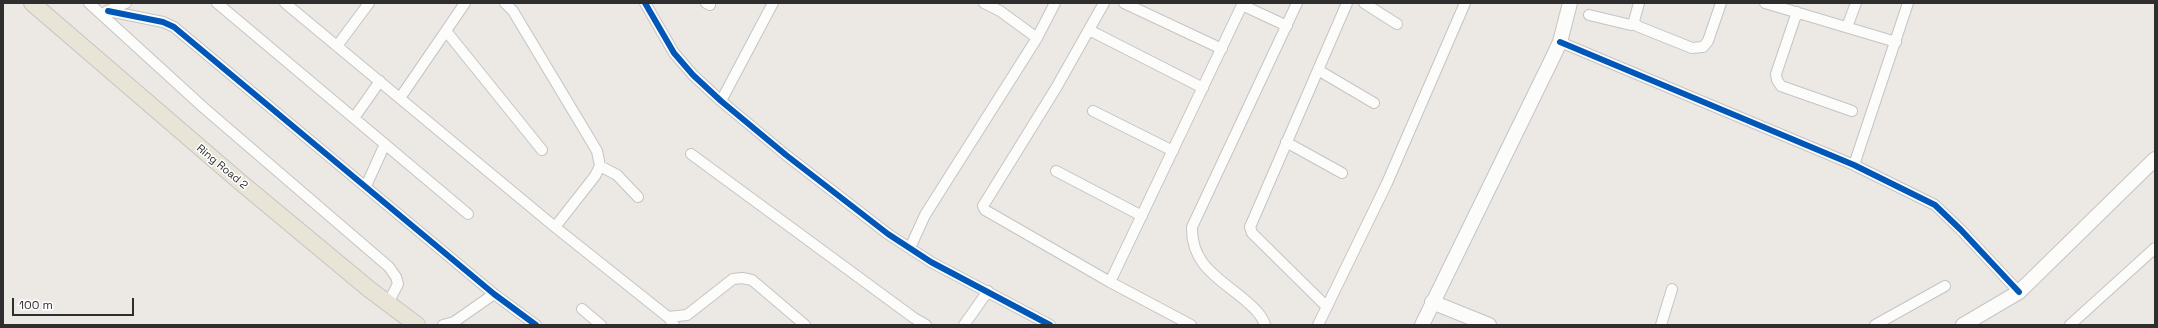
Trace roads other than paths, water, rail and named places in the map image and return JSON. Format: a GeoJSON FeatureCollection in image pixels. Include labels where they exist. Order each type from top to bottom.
{"type":"FeatureCollection","features":[{"type":"Feature","properties":{"kind":"main road","name":"Ring Road 2"},"geometry":{"type":"LineString","coordinates":[[32,3],[239,181],[411,323]]}},
{"type":"Feature","properties":{"kind":"street"},"geometry":{"type":"LineString","coordinates":[[108,11],[126,3]]}},
{"type":"Feature","properties":{"kind":"street"},"geometry":{"type":"LineString","coordinates":[[217,3],[468,214]]}},
{"type":"Feature","properties":{"kind":"street"},"geometry":{"type":"LineString","coordinates":[[285,3],[555,227],[671,321],[687,315],[733,279],[742,278],[752,280],[805,325]]}},
{"type":"Feature","properties":{"kind":"street"},"geometry":{"type":"LineString","coordinates":[[337,46],[369,3]]}},
{"type":"Feature","properties":{"kind":"street"},"geometry":{"type":"LineString","coordinates":[[400,98],[465,3]]}},
{"type":"Feature","properties":{"kind":"street"},"geometry":{"type":"LineString","coordinates":[[505,3],[514,11],[597,151],[600,166],[596,176],[555,227]]}},
{"type":"Feature","properties":{"kind":"street"},"geometry":{"type":"LineString","coordinates":[[645,3],[674,53],[693,75],[721,101],[786,155],[888,234],[931,262],[1050,325]]}},
{"type":"Feature","properties":{"kind":"street"},"geometry":{"type":"LineString","coordinates":[[721,101],[773,3]]}},
{"type":"Feature","properties":{"kind":"street"},"geometry":{"type":"LineString","coordinates":[[984,3],[1000,11],[1037,38]]}},
{"type":"Feature","properties":{"kind":"street"},"geometry":{"type":"LineString","coordinates":[[910,248],[925,215],[1037,38],[1055,3]]}},
{"type":"Feature","properties":{"kind":"street"},"geometry":{"type":"LineString","coordinates":[[1104,3],[1056,88],[983,206],[985,210],[1110,282],[1190,325]]}},
{"type":"Feature","properties":{"kind":"street"},"geometry":{"type":"LineString","coordinates":[[1124,3],[1222,49]]}},
{"type":"Feature","properties":{"kind":"street"},"geometry":{"type":"LineString","coordinates":[[1265,325],[1257,311],[1205,267],[1195,252],[1191,241],[1192,227],[1297,3]]}},
{"type":"Feature","properties":{"kind":"street"},"geometry":{"type":"LineString","coordinates":[[1327,307],[1252,233],[1250,227],[1347,3]]}},
{"type":"Feature","properties":{"kind":"street"},"geometry":{"type":"LineString","coordinates":[[1364,3],[1397,24]]}},
{"type":"Feature","properties":{"kind":"street"},"geometry":{"type":"LineString","coordinates":[[1318,325],[1387,183],[1465,3]]}},
{"type":"Feature","properties":{"kind":"street"},"geometry":{"type":"LineString","coordinates":[[1422,325],[1560,42],[1570,3]]}},
{"type":"Feature","properties":{"kind":"street"},"geometry":{"type":"LineString","coordinates":[[1639,3],[1634,21],[1637,26],[1692,48],[1703,47],[1708,41],[1721,3]]}},
{"type":"Feature","properties":{"kind":"street"},"geometry":{"type":"LineString","coordinates":[[1765,3],[1896,42]]}},
{"type":"Feature","properties":{"kind":"street"},"geometry":{"type":"LineString","coordinates":[[1847,27],[1856,3]]}},
{"type":"Feature","properties":{"kind":"street"},"geometry":{"type":"LineString","coordinates":[[1854,165],[1908,3]]}},
{"type":"Feature","properties":{"kind":"street"},"geometry":{"type":"LineString","coordinates":[[1110,282],[1222,49],[1242,4],[1287,26]]}},
{"type":"Feature","properties":{"kind":"street"},"geometry":{"type":"LineString","coordinates":[[91,5],[204,108],[388,267],[396,276],[398,284],[388,303]]}},
{"type":"Feature","properties":{"kind":"street"},"geometry":{"type":"LineString","coordinates":[[91,5],[108,11],[163,22],[174,27],[494,294],[536,325]]}},
{"type":"Feature","properties":{"kind":"street"},"geometry":{"type":"LineString","coordinates":[[1797,12],[1776,74],[1777,80],[1781,86],[1852,111]]}},
{"type":"Feature","properties":{"kind":"street"},"geometry":{"type":"LineString","coordinates":[[1589,15],[1631,25],[1636,24]]}},
{"type":"Feature","properties":{"kind":"street"},"geometry":{"type":"LineString","coordinates":[[1089,30],[1203,88]]}},
{"type":"Feature","properties":{"kind":"street"},"geometry":{"type":"LineString","coordinates":[[446,31],[542,150]]}},
{"type":"Feature","properties":{"kind":"street"},"geometry":{"type":"LineString","coordinates":[[1560,42],[1854,165],[1935,206],[1961,230],[2019,292]]}},
{"type":"Feature","properties":{"kind":"street"},"geometry":{"type":"LineString","coordinates":[[1318,70],[1374,103]]}},
{"type":"Feature","properties":{"kind":"street"},"geometry":{"type":"LineString","coordinates":[[354,118],[380,82]]}},
{"type":"Feature","properties":{"kind":"street"},"geometry":{"type":"LineString","coordinates":[[1093,111],[1173,151]]}},
{"type":"Feature","properties":{"kind":"street"},"geometry":{"type":"LineString","coordinates":[[1286,142],[1342,172]]}},
{"type":"Feature","properties":{"kind":"street"},"geometry":{"type":"LineString","coordinates":[[366,186],[385,144]]}},
{"type":"Feature","properties":{"kind":"street"},"geometry":{"type":"LineString","coordinates":[[691,154],[911,322],[926,325]]}},
{"type":"Feature","properties":{"kind":"street"},"geometry":{"type":"LineString","coordinates":[[1963,325],[2019,292],[2155,159]]}},
{"type":"Feature","properties":{"kind":"street"},"geometry":{"type":"LineString","coordinates":[[600,166],[617,175],[638,197]]}},
{"type":"Feature","properties":{"kind":"street"},"geometry":{"type":"LineString","coordinates":[[1056,171],[1142,216]]}},
{"type":"Feature","properties":{"kind":"street"},"geometry":{"type":"LineString","coordinates":[[2071,325],[2155,248]]}},
{"type":"Feature","properties":{"kind":"street"},"geometry":{"type":"LineString","coordinates":[[1875,325],[1945,286]]}},
{"type":"Feature","properties":{"kind":"street"},"geometry":{"type":"LineString","coordinates":[[1660,325],[1672,289]]}},
{"type":"Feature","properties":{"kind":"street"},"geometry":{"type":"LineString","coordinates":[[964,325],[988,291]]}},
{"type":"Feature","properties":{"kind":"street"},"geometry":{"type":"LineString","coordinates":[[443,325],[456,323],[494,294]]}},
{"type":"Feature","properties":{"kind":"street"},"geometry":{"type":"LineString","coordinates":[[1432,302],[1488,325]]}},
{"type":"Feature","properties":{"kind":"street"},"geometry":{"type":"LineString","coordinates":[[582,309],[601,325]]}},
{"type":"Feature","properties":{"kind":"street"},"geometry":{"type":"LineString","coordinates":[[684,325],[687,315]]}}]}
